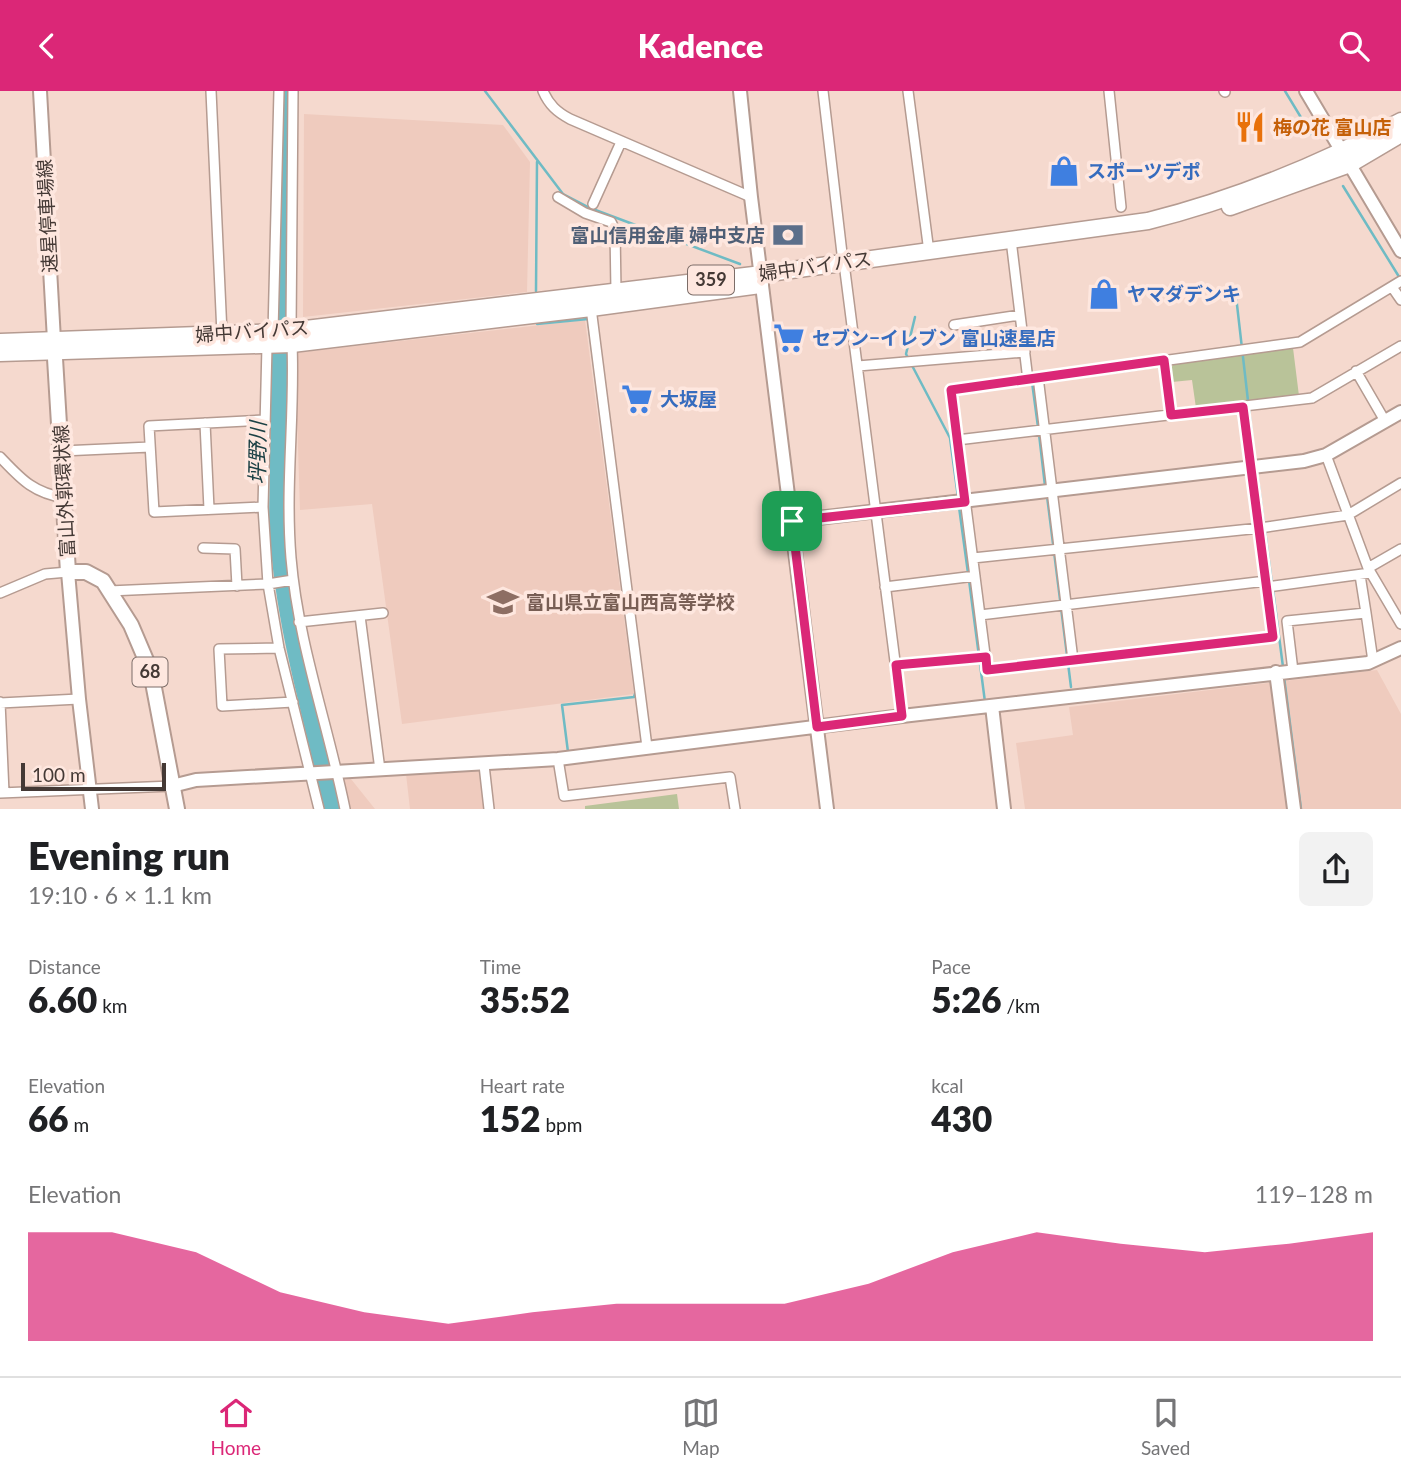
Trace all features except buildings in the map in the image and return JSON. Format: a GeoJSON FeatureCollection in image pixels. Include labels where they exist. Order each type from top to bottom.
{"type":"FeatureCollection","features":[{"type":"Feature","properties":{"kind":"highway","name":"婦中バイパス"},"geometry":{"type":"LineString","coordinates":[[0,342],[54,346],[270,339],[592,308],[929,251],[1148,222],[1198,209],[1347,158],[1401,121]]}},
{"type":"Feature","properties":{"kind":"highway","name":"婦中バイパス"},"geometry":{"type":"LineString","coordinates":[[844,266],[1012,248],[1172,225],[1226,209],[1401,134]]}},
{"type":"Feature","properties":{"kind":"highway","name":"婦中バイパス"},"geometry":{"type":"LineString","coordinates":[[291,337],[616,291],[762,279]]}},
{"type":"Feature","properties":{"kind":"highway","name":"婦中バイパス"},"geometry":{"type":"LineString","coordinates":[[0,353],[54,346],[222,334],[270,339]]}},
{"type":"Feature","properties":{"kind":"main road","name":"富山外郭環状線"},"geometry":{"type":"LineString","coordinates":[[54,346],[68,572],[86,572],[103,581],[131,625],[150,673],[177,809]]}},
{"type":"Feature","properties":{"kind":"street","name":"速星停車場線"},"geometry":{"type":"LineString","coordinates":[[40,91],[54,346]]}},
{"type":"Feature","properties":{"kind":"street"},"geometry":{"type":"LineString","coordinates":[[211,91],[222,334]]}},
{"type":"Feature","properties":{"kind":"street"},"geometry":{"type":"LineString","coordinates":[[279,91],[270,339],[264,421],[263,507],[268,585],[279,648],[319,809]]}},
{"type":"Feature","properties":{"kind":"street"},"geometry":{"type":"LineString","coordinates":[[293,91],[289,507],[293,580],[299,622],[345,809]]}},
{"type":"Feature","properties":{"kind":"street"},"geometry":{"type":"LineString","coordinates":[[542,91],[558,113],[751,197]]}},
{"type":"Feature","properties":{"kind":"street"},"geometry":{"type":"LineString","coordinates":[[740,91],[827,809]]}},
{"type":"Feature","properties":{"kind":"street"},"geometry":{"type":"LineString","coordinates":[[823,91],[902,716]]}},
{"type":"Feature","properties":{"kind":"street"},"geometry":{"type":"LineString","coordinates":[[908,91],[929,251]]}},
{"type":"Feature","properties":{"kind":"street"},"geometry":{"type":"LineString","coordinates":[[1109,91],[1121,207]]}},
{"type":"Feature","properties":{"kind":"street"},"geometry":{"type":"LineString","coordinates":[[1306,91],[1401,251]]}},
{"type":"Feature","properties":{"kind":"street"},"geometry":{"type":"LineString","coordinates":[[593,204],[621,142]]}},
{"type":"Feature","properties":{"kind":"street"},"geometry":{"type":"LineString","coordinates":[[558,197],[585,213],[611,222],[615,230],[616,291]]}},
{"type":"Feature","properties":{"kind":"street"},"geometry":{"type":"LineString","coordinates":[[1012,248],[1027,372]]}},
{"type":"Feature","properties":{"kind":"street"},"geometry":{"type":"LineString","coordinates":[[1243,407],[1273,637],[987,670],[951,390],[1300,342],[1401,281]]}},
{"type":"Feature","properties":{"kind":"street"},"geometry":{"type":"LineString","coordinates":[[1392,286],[1401,300]]}},
{"type":"Feature","properties":{"kind":"street"},"geometry":{"type":"LineString","coordinates":[[592,308],[647,747]]}},
{"type":"Feature","properties":{"kind":"street"},"geometry":{"type":"LineString","coordinates":[[954,325],[1020,315]]}},
{"type":"Feature","properties":{"kind":"street"},"geometry":{"type":"LineString","coordinates":[[957,440],[1312,398],[1401,346]]}},
{"type":"Feature","properties":{"kind":"street"},"geometry":{"type":"LineString","coordinates":[[858,366],[1025,352]]}},
{"type":"Feature","properties":{"kind":"street"},"geometry":{"type":"LineString","coordinates":[[1164,360],[1171,415]]}},
{"type":"Feature","properties":{"kind":"street"},"geometry":{"type":"LineString","coordinates":[[1356,371],[1385,421]]}},
{"type":"Feature","properties":{"kind":"street"},"geometry":{"type":"LineString","coordinates":[[1038,377],[1073,660]]}},
{"type":"Feature","properties":{"kind":"street"},"geometry":{"type":"LineString","coordinates":[[792,521],[1251,468],[1325,455],[1401,412]]}},
{"type":"Feature","properties":{"kind":"street"},"geometry":{"type":"LineString","coordinates":[[263,507],[154,512],[149,426],[264,421]]}},
{"type":"Feature","properties":{"kind":"street"},"geometry":{"type":"LineString","coordinates":[[205,423],[209,509]]}},
{"type":"Feature","properties":{"kind":"street"},"geometry":{"type":"LineString","coordinates":[[62,451],[150,447]]}},
{"type":"Feature","properties":{"kind":"street"},"geometry":{"type":"LineString","coordinates":[[1325,455],[1366,572],[1401,624]]}},
{"type":"Feature","properties":{"kind":"street"},"geometry":{"type":"LineString","coordinates":[[0,457],[33,488],[47,495],[65,498]]}},
{"type":"Feature","properties":{"kind":"street"},"geometry":{"type":"LineString","coordinates":[[973,558],[1260,528],[1348,515],[1401,483]]}},
{"type":"Feature","properties":{"kind":"street"},"geometry":{"type":"LineString","coordinates":[[203,548],[236,548],[237,586]]}},
{"type":"Feature","properties":{"kind":"street"},"geometry":{"type":"LineString","coordinates":[[980,615],[1366,572],[1401,549]]}},
{"type":"Feature","properties":{"kind":"street"},"geometry":{"type":"LineString","coordinates":[[0,593],[45,574],[68,572],[92,809]]}},
{"type":"Feature","properties":{"kind":"street"},"geometry":{"type":"LineString","coordinates":[[1366,572],[1366,613],[1373,661]]}},
{"type":"Feature","properties":{"kind":"street"},"geometry":{"type":"LineString","coordinates":[[885,587],[975,576]]}},
{"type":"Feature","properties":{"kind":"street"},"geometry":{"type":"LineString","coordinates":[[109,591],[268,585],[293,580]]}},
{"type":"Feature","properties":{"kind":"street"},"geometry":{"type":"LineString","coordinates":[[299,622],[383,613]]}},
{"type":"Feature","properties":{"kind":"street"},"geometry":{"type":"LineString","coordinates":[[1293,671],[1287,621],[1366,613]]}},
{"type":"Feature","properties":{"kind":"street"},"geometry":{"type":"LineString","coordinates":[[360,616],[380,770]]}},
{"type":"Feature","properties":{"kind":"street"},"geometry":{"type":"LineString","coordinates":[[279,648],[219,649],[222,706],[293,702]]}},
{"type":"Feature","properties":{"kind":"street"},"geometry":{"type":"LineString","coordinates":[[79,699],[0,702],[2,793],[172,786],[196,780],[558,759],[902,716],[1368,663],[1401,648]]}},
{"type":"Feature","properties":{"kind":"street"},"geometry":{"type":"LineString","coordinates":[[896,665],[986,657]]}},
{"type":"Feature","properties":{"kind":"street"},"geometry":{"type":"LineString","coordinates":[[1276,672],[1294,809]]}},
{"type":"Feature","properties":{"kind":"street"},"geometry":{"type":"LineString","coordinates":[[992,706],[1004,809]]}},
{"type":"Feature","properties":{"kind":"street"},"geometry":{"type":"LineString","coordinates":[[558,759],[564,796],[730,777],[735,809]]}},
{"type":"Feature","properties":{"kind":"street"},"geometry":{"type":"LineString","coordinates":[[484,765],[489,809]]}},
{"type":"Feature","properties":{"kind":"shaded area"},"geometry":{"type":"Polygon","coordinates":[[[304,114],[503,125],[530,162],[527,292],[303,317],[304,114]]]}},
{"type":"Feature","properties":{"kind":"shaded area","name":"富山県立富山西高等学校"},"geometry":{"type":"Polygon","coordinates":[[[585,320],[634,694],[402,724],[372,504],[300,510],[295,353],[585,320]]]}},
{"type":"Feature","properties":{"kind":"shaded area"},"geometry":{"type":"Polygon","coordinates":[[[1377,670],[1401,714],[1401,809],[1025,809],[1016,743],[1073,735],[1069,707],[1377,670]]]}},
{"type":"Feature","properties":{"kind":"shaded area"},"geometry":{"type":"Polygon","coordinates":[[[482,769],[487,809],[410,809],[406,774],[482,769]]]}},
{"type":"Feature","properties":{"kind":"shaded area"},"geometry":{"type":"Polygon","coordinates":[[[351,779],[375,809],[347,809],[341,780],[351,779]]]}},
{"type":"Feature","properties":{"kind":"green space"},"geometry":{"type":"Polygon","coordinates":[[[1293,348],[1299,396],[1196,408],[1192,380],[1172,382],[1170,370],[1174,363],[1293,348]]]}},
{"type":"Feature","properties":{"kind":"green space"},"geometry":{"type":"Polygon","coordinates":[[[677,794],[679,809],[585,809],[585,806],[677,794]]]}},
{"type":"Feature","properties":{"kind":"waterway","name":"坪野川"},"geometry":{"type":"LineString","coordinates":[[285,91],[278,520],[285,593],[333,809]]}},
{"type":"Feature","properties":{"kind":"waterway"},"geometry":{"type":"LineString","coordinates":[[485,91],[563,194],[590,208],[740,264]]}},
{"type":"Feature","properties":{"kind":"waterway"},"geometry":{"type":"LineString","coordinates":[[1285,91],[1311,134]]}},
{"type":"Feature","properties":{"kind":"waterway"},"geometry":{"type":"LineString","coordinates":[[536,291],[537,162]]}},
{"type":"Feature","properties":{"kind":"waterway"},"geometry":{"type":"LineString","coordinates":[[1343,186],[1401,280]]}},
{"type":"Feature","properties":{"kind":"waterway"},"geometry":{"type":"LineString","coordinates":[[1236,296],[1255,462]]}},
{"type":"Feature","properties":{"kind":"waterway"},"geometry":{"type":"LineString","coordinates":[[915,317],[906,354],[950,438],[958,497]]}},
{"type":"Feature","properties":{"kind":"waterway"},"geometry":{"type":"LineString","coordinates":[[537,324],[588,319],[609,480]]}},
{"type":"Feature","properties":{"kind":"waterway"},"geometry":{"type":"LineString","coordinates":[[1032,382],[1038,427]]}},
{"type":"Feature","properties":{"kind":"waterway"},"geometry":{"type":"LineString","coordinates":[[1039,434],[1045,486]]}},
{"type":"Feature","properties":{"kind":"waterway"},"geometry":{"type":"LineString","coordinates":[[1257,472],[1264,525]]}},
{"type":"Feature","properties":{"kind":"waterway"},"geometry":{"type":"LineString","coordinates":[[1047,496],[1071,687]]}},
{"type":"Feature","properties":{"kind":"waterway"},"geometry":{"type":"LineString","coordinates":[[959,507],[968,573]]}},
{"type":"Feature","properties":{"kind":"waterway"},"geometry":{"type":"LineString","coordinates":[[1265,531],[1272,584]]}},
{"type":"Feature","properties":{"kind":"waterway"},"geometry":{"type":"LineString","coordinates":[[969,580],[985,702]]}},
{"type":"Feature","properties":{"kind":"waterway"},"geometry":{"type":"LineString","coordinates":[[1273,590],[1283,667]]}},
{"type":"Feature","properties":{"kind":"waterway"},"geometry":{"type":"LineString","coordinates":[[1284,677],[1301,809]]}},
{"type":"Feature","properties":{"kind":"waterway"},"geometry":{"type":"LineString","coordinates":[[568,752],[562,705],[634,697],[636,691]]}},
{"type":"Feature","properties":{"kind":"place","name":"梅の花 富山店"},"geometry":{"type":"Point","coordinates":[1250,127]}},
{"type":"Feature","properties":{"kind":"place","name":"スポーツデポ"},"geometry":{"type":"Point","coordinates":[1064,171]}},
{"type":"Feature","properties":{"kind":"place","name":"富山信用金庫 婦中支店"},"geometry":{"type":"Point","coordinates":[788,235]}},
{"type":"Feature","properties":{"kind":"place","name":"ヤマダデンキ"},"geometry":{"type":"Point","coordinates":[1104,294]}},
{"type":"Feature","properties":{"kind":"place","name":"セブン−イレブン 富山速星店"},"geometry":{"type":"Point","coordinates":[789,338]}},
{"type":"Feature","properties":{"kind":"place","name":"大坂屋"},"geometry":{"type":"Point","coordinates":[637,399]}},
{"type":"Feature","properties":{"kind":"place","name":"富山県立富山西高等学校"},"geometry":{"type":"Point","coordinates":[503,602]}},
{"type":"Feature","properties":{"kind":"route"},"geometry":{"type":"LineString","coordinates":[[1164,360],[1171,415],[1243,407],[1273,637],[987,670],[986,657],[896,665],[902,716],[817,727],[792,521],[965,502],[951,390],[1164,360]]}}]}
